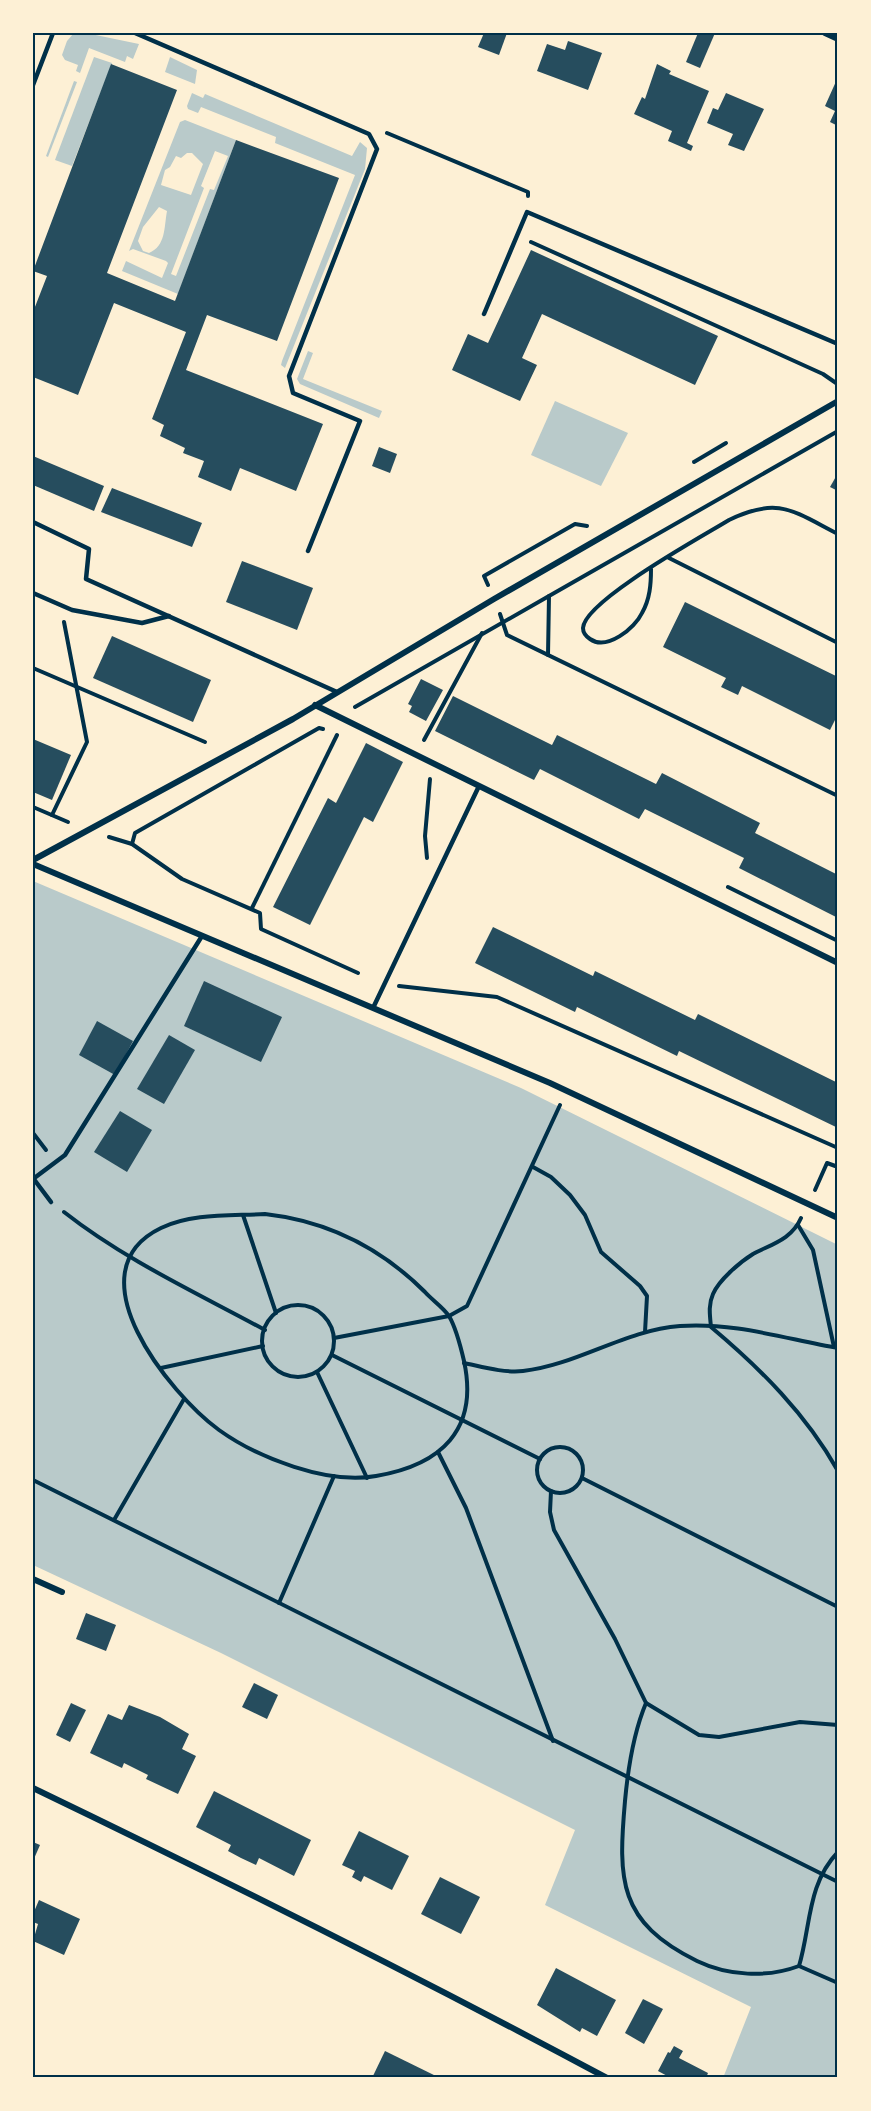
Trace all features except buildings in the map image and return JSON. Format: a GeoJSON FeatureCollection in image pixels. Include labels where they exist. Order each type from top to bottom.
{"type":"FeatureCollection","features":[{"type":"Feature","properties":{"kind":"street"},"geometry":{"type":"LineString","coordinates":[[825,33],[838,39]]}},
{"type":"Feature","properties":{"kind":"street"},"geometry":{"type":"LineString","coordinates":[[33,862],[337,693],[494,599],[838,401]]}},
{"type":"Feature","properties":{"kind":"street"},"geometry":{"type":"LineString","coordinates":[[315,705],[838,963]]}},
{"type":"Feature","properties":{"kind":"street"},"geometry":{"type":"LineString","coordinates":[[33,862],[566,1090],[838,1218]]}},
{"type":"Feature","properties":{"kind":"street"},"geometry":{"type":"LineString","coordinates":[[33,1579],[62,1592]]}},
{"type":"Feature","properties":{"kind":"street"},"geometry":{"type":"LineString","coordinates":[[33,1788],[260,1898],[607,2078]]}},
{"type":"Feature","properties":{"kind":"lane"},"geometry":{"type":"LineString","coordinates":[[33,85],[53,33]]}},
{"type":"Feature","properties":{"kind":"lane"},"geometry":{"type":"LineString","coordinates":[[135,33],[369,134],[377,149],[289,376],[293,393],[360,421],[308,551]]}},
{"type":"Feature","properties":{"kind":"lane"},"geometry":{"type":"LineString","coordinates":[[484,314],[527,212],[838,344]]}},
{"type":"Feature","properties":{"kind":"lane"},"geometry":{"type":"LineString","coordinates":[[33,522],[89,549],[86,579],[337,693]]}},
{"type":"Feature","properties":{"kind":"lane"},"geometry":{"type":"LineString","coordinates":[[33,593],[61,606],[142,623],[169,616]]}},
{"type":"Feature","properties":{"kind":"lane"},"geometry":{"type":"LineString","coordinates":[[373,1008],[478,786]]}},
{"type":"Feature","properties":{"kind":"lane"},"geometry":{"type":"LineString","coordinates":[[51,1202],[33,1179],[64,1155],[202,936]]}},
{"type":"Feature","properties":{"kind":"path"},"geometry":{"type":"LineString","coordinates":[[369,134],[388,133],[528,192],[527,212]]}},
{"type":"Feature","properties":{"kind":"path"},"geometry":{"type":"LineString","coordinates":[[517,236],[837,382]]}},
{"type":"Feature","properties":{"kind":"path"},"geometry":{"type":"LineString","coordinates":[[826,388],[837,382]]}},
{"type":"Feature","properties":{"kind":"path"},"geometry":{"type":"LineString","coordinates":[[363,713],[353,708],[502,621],[838,432]]}},
{"type":"Feature","properties":{"kind":"path"},"geometry":{"type":"LineString","coordinates":[[688,466],[727,443]]}},
{"type":"Feature","properties":{"kind":"path"},"geometry":{"type":"LineString","coordinates":[[651,569],[648,601],[634,625],[603,643],[596,643],[585,635],[583,628],[594,608],[609,594],[729,520],[761,507],[791,510],[838,534]]}},
{"type":"Feature","properties":{"kind":"path"},"geometry":{"type":"LineString","coordinates":[[588,526],[575,524],[484,576],[507,635],[838,796]]}},
{"type":"Feature","properties":{"kind":"path"},"geometry":{"type":"LineString","coordinates":[[669,558],[838,643]]}},
{"type":"Feature","properties":{"kind":"path"},"geometry":{"type":"LineString","coordinates":[[548,655],[549,596]]}},
{"type":"Feature","properties":{"kind":"path"},"geometry":{"type":"LineString","coordinates":[[52,815],[87,742],[61,606]]}},
{"type":"Feature","properties":{"kind":"path"},"geometry":{"type":"LineString","coordinates":[[424,741],[482,633]]}},
{"type":"Feature","properties":{"kind":"path"},"geometry":{"type":"LineString","coordinates":[[33,668],[205,741]]}},
{"type":"Feature","properties":{"kind":"path"},"geometry":{"type":"LineString","coordinates":[[252,908],[344,721]]}},
{"type":"Feature","properties":{"kind":"path"},"geometry":{"type":"LineString","coordinates":[[132,844],[135,833],[319,728],[338,733]]}},
{"type":"Feature","properties":{"kind":"path"},"geometry":{"type":"LineString","coordinates":[[414,736],[434,746]]}},
{"type":"Feature","properties":{"kind":"path"},"geometry":{"type":"LineString","coordinates":[[429,889],[425,836],[431,763]]}},
{"type":"Feature","properties":{"kind":"path"},"geometry":{"type":"LineString","coordinates":[[33,807],[88,830],[132,844],[182,879],[260,913],[261,930],[358,973]]}},
{"type":"Feature","properties":{"kind":"path"},"geometry":{"type":"LineString","coordinates":[[720,883],[838,941]]}},
{"type":"Feature","properties":{"kind":"path"},"geometry":{"type":"LineString","coordinates":[[392,985],[497,997],[838,1148]]}},
{"type":"Feature","properties":{"kind":"path"},"geometry":{"type":"LineString","coordinates":[[334,1338],[448,1316],[467,1306],[533,1167],[566,1090]]}},
{"type":"Feature","properties":{"kind":"path"},"geometry":{"type":"LineString","coordinates":[[838,1167],[827,1163],[798,1226],[791,1234],[749,1256],[719,1285],[709,1307],[711,1327],[782,1392],[821,1440],[838,1471]]}},
{"type":"Feature","properties":{"kind":"path"},"geometry":{"type":"LineString","coordinates":[[533,1167],[551,1177],[570,1195],[585,1215],[601,1252],[640,1286],[647,1296],[645,1332]]}},
{"type":"Feature","properties":{"kind":"path"},"geometry":{"type":"LineString","coordinates":[[51,1202],[89,1232],[131,1258],[265,1330]]}},
{"type":"Feature","properties":{"kind":"path"},"geometry":{"type":"LineString","coordinates":[[265,1214],[298,1218],[360,1242],[389,1260],[448,1316],[464,1363],[466,1401],[459,1432],[438,1452],[414,1466],[367,1478],[334,1476],[297,1467],[254,1450],[220,1431],[184,1398],[145,1347],[128,1314],[124,1294],[126,1267],[141,1241],[162,1228],[199,1218],[243,1215],[265,1214]]}},
{"type":"Feature","properties":{"kind":"path"},"geometry":{"type":"LineString","coordinates":[[243,1215],[276,1313]]}},
{"type":"Feature","properties":{"kind":"path"},"geometry":{"type":"LineString","coordinates":[[464,1363],[495,1370],[522,1371],[548,1365],[645,1332],[681,1326],[738,1328],[836,1347],[813,1250],[798,1226]]}},
{"type":"Feature","properties":{"kind":"path"},"geometry":{"type":"LineString","coordinates":[[286,1307],[311,1307],[328,1321],[334,1338],[332,1355],[317,1372],[306,1377],[284,1374],[266,1358],[262,1346],[265,1330],[276,1313],[286,1307]]}},
{"type":"Feature","properties":{"kind":"path"},"geometry":{"type":"LineString","coordinates":[[161,1368],[262,1346]]}},
{"type":"Feature","properties":{"kind":"path"},"geometry":{"type":"LineString","coordinates":[[332,1355],[540,1459]]}},
{"type":"Feature","properties":{"kind":"path"},"geometry":{"type":"LineString","coordinates":[[317,1372],[367,1478]]}},
{"type":"Feature","properties":{"kind":"path"},"geometry":{"type":"LineString","coordinates":[[114,1520],[184,1398]]}},
{"type":"Feature","properties":{"kind":"path"},"geometry":{"type":"LineString","coordinates":[[559,1447],[573,1451],[582,1463],[582,1478],[573,1489],[559,1493],[551,1491],[540,1482],[538,1474],[540,1459],[551,1449],[559,1447]]}},
{"type":"Feature","properties":{"kind":"path"},"geometry":{"type":"LineString","coordinates":[[438,1452],[466,1508],[553,1741]]}},
{"type":"Feature","properties":{"kind":"path"},"geometry":{"type":"LineString","coordinates":[[279,1603],[334,1476]]}},
{"type":"Feature","properties":{"kind":"path"},"geometry":{"type":"LineString","coordinates":[[582,1478],[838,1607]]}},
{"type":"Feature","properties":{"kind":"path"},"geometry":{"type":"LineString","coordinates":[[33,1480],[627,1779],[838,1882]]}},
{"type":"Feature","properties":{"kind":"path"},"geometry":{"type":"LineString","coordinates":[[551,1491],[550,1512],[554,1530],[615,1639],[646,1703],[699,1735],[719,1737],[800,1722],[838,1725]]}},
{"type":"Feature","properties":{"kind":"path"},"geometry":{"type":"LineString","coordinates":[[646,1703],[638,1722],[627,1779],[620,1862],[630,1900],[650,1929],[689,1957],[725,1971],[766,1974],[799,1966],[838,1983]]}},
{"type":"Feature","properties":{"kind":"path"},"geometry":{"type":"LineString","coordinates":[[799,1966],[811,1903],[821,1874],[838,1852]]}},
{"type":"Feature","properties":{"kind":"shaded area"},"geometry":{"type":"Polygon","coordinates":[[[74,33],[86,33],[139,44],[133,59],[127,56],[125,62],[89,48],[80,73],[76,71],[78,65],[65,60],[62,55],[67,41],[74,33]]]}},
{"type":"Feature","properties":{"kind":"shaded area"},"geometry":{"type":"Polygon","coordinates":[[[94,57],[112,63],[72,166],[55,160],[94,57]]]}},
{"type":"Feature","properties":{"kind":"shaded area"},"geometry":{"type":"Polygon","coordinates":[[[170,57],[197,70],[195,84],[165,72],[170,57]]]}},
{"type":"Feature","properties":{"kind":"shaded area"},"geometry":{"type":"Polygon","coordinates":[[[74,81],[77,82],[48,157],[46,156],[74,81]]]}},
{"type":"Feature","properties":{"kind":"shaded area"},"geometry":{"type":"Polygon","coordinates":[[[192,93],[203,98],[205,94],[352,156],[360,142],[367,148],[365,169],[285,368],[281,365],[282,361],[355,175],[275,143],[276,137],[201,107],[198,113],[188,109],[192,93]]]}},
{"type":"Feature","properties":{"kind":"shaded area"},"geometry":{"type":"Polygon","coordinates":[[[185,120],[236,140],[178,294],[122,271],[126,261],[162,278],[168,263],[133,249],[129,251],[180,122],[185,120]],[[215,151],[201,186],[204,188],[171,274],[176,276],[210,189],[214,190],[228,156],[215,151]],[[187,153],[181,158],[176,156],[170,167],[165,170],[161,185],[191,195],[203,164],[192,153],[187,153]],[[159,207],[143,227],[138,241],[143,251],[149,253],[159,246],[167,211],[159,207]]]}},
{"type":"Feature","properties":{"kind":"shaded area"},"geometry":{"type":"Polygon","coordinates":[[[308,351],[313,353],[303,379],[382,411],[379,418],[300,384],[297,379],[308,351]]]}},
{"type":"Feature","properties":{"kind":"shaded area"},"geometry":{"type":"Polygon","coordinates":[[[555,401],[628,433],[601,486],[531,455],[555,401]]]}},
{"type":"Feature","properties":{"kind":"shaded area"},"geometry":{"type":"Polygon","coordinates":[[[33,881],[521,1088],[838,1245],[838,2078],[723,2078],[751,2007],[545,1905],[575,1830],[221,1653],[33,1565],[33,881]]]}}]}
